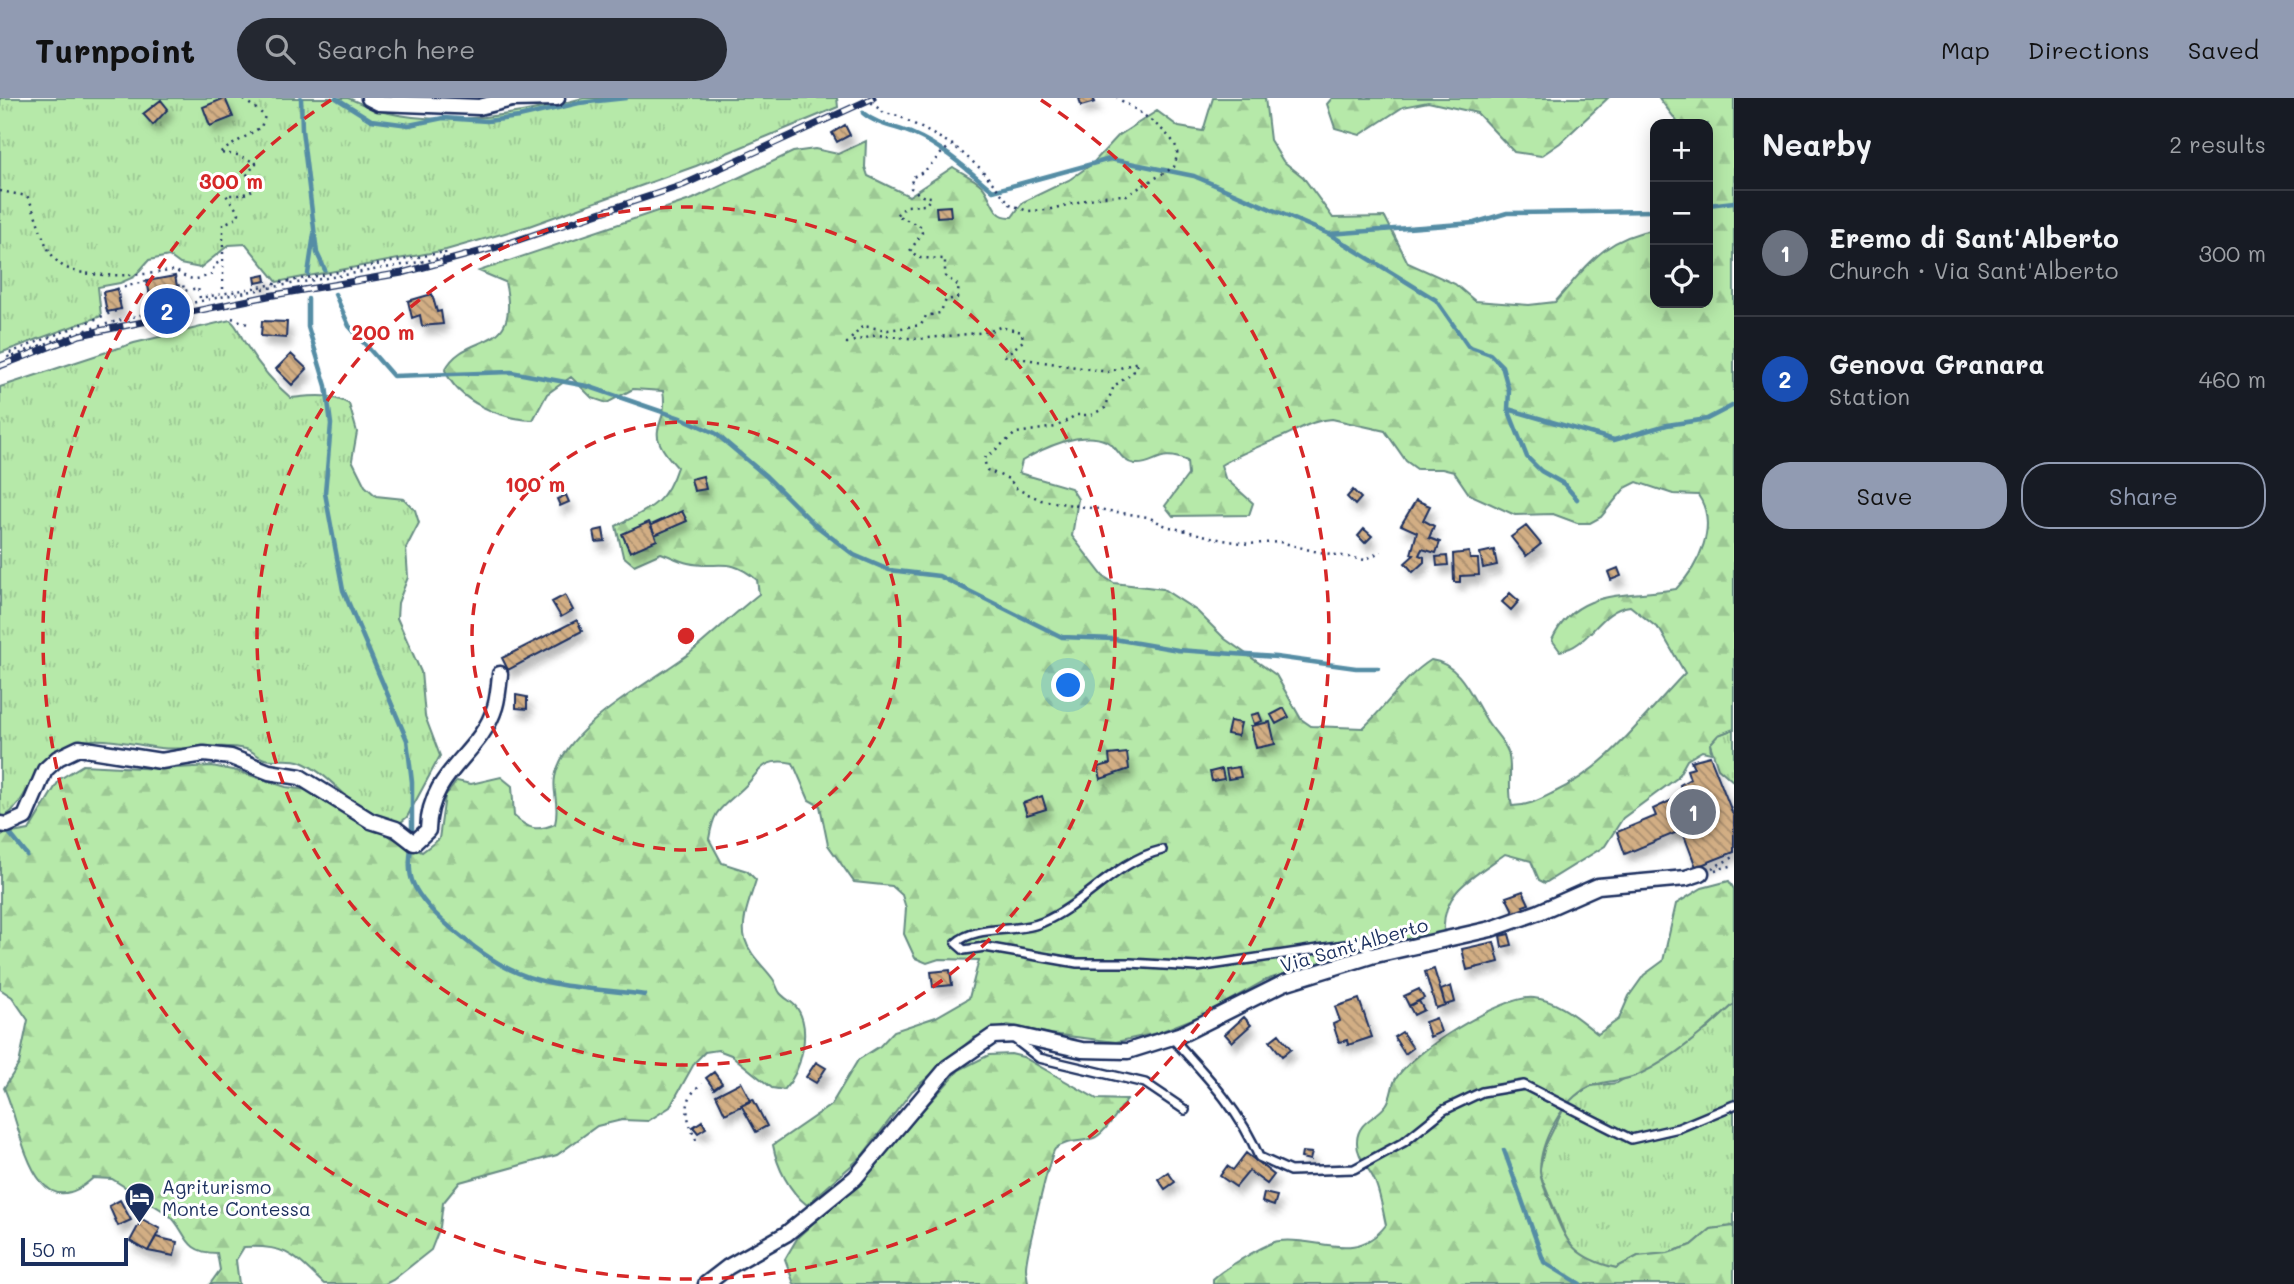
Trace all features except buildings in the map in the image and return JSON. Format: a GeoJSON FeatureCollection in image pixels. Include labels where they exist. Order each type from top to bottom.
{"type":"FeatureCollection","features":[{"type":"Feature","properties":{"kind":"street"},"geometry":{"type":"LineString","coordinates":[[369,98],[379,103],[479,107],[512,99],[557,98]]}},
{"type":"Feature","properties":{"kind":"street"},"geometry":{"type":"LineString","coordinates":[[0,824],[7,825],[25,817],[45,770],[58,758],[79,748],[161,761],[204,754],[231,757],[269,772],[300,777],[371,821],[396,829],[414,843],[428,830],[429,809],[435,793],[495,708],[500,674]]}},
{"type":"Feature","properties":{"kind":"street","name":"Via Sant'Alberto"},"geometry":{"type":"LineString","coordinates":[[706,1284],[728,1267],[786,1234],[855,1178],[948,1067],[993,1036],[1010,1036],[1082,1049],[1128,1051],[1171,1037],[1284,983],[1371,956],[1491,929],[1539,912],[1598,886],[1686,878],[1701,873]]}},
{"type":"Feature","properties":{"kind":"lane"},"geometry":{"type":"LineString","coordinates":[[1162,850],[1149,853],[1085,893],[1062,913],[1040,923],[1011,930],[966,934],[956,943],[964,950],[985,947],[1077,963],[1130,962],[1172,967],[1231,964],[1365,942],[1371,956]]}},
{"type":"Feature","properties":{"kind":"lane"},"geometry":{"type":"LineString","coordinates":[[1010,1036],[1040,1058],[1145,1083],[1185,1110]]}},
{"type":"Feature","properties":{"kind":"lane"},"geometry":{"type":"LineString","coordinates":[[1171,1037],[1219,1088],[1249,1133],[1259,1157],[1290,1171],[1354,1169],[1404,1142],[1444,1110],[1482,1091],[1524,1085],[1631,1139],[1679,1128],[1734,1105]]}},
{"type":"Feature","properties":{"kind":"path"},"geometry":{"type":"LineString","coordinates":[[223,289],[223,224],[236,218],[239,213],[226,195],[242,195],[255,189],[247,175],[256,163],[238,155],[219,153],[261,127],[265,116],[242,98]]}},
{"type":"Feature","properties":{"kind":"path"},"geometry":{"type":"LineString","coordinates":[[866,98],[884,113],[900,116],[953,145],[995,184],[1010,204],[1027,211],[1047,210],[1102,196],[1127,195],[1174,167],[1177,150],[1164,131],[1117,98]]}},
{"type":"Feature","properties":{"kind":"path"},"geometry":{"type":"LineString","coordinates":[[953,145],[938,152],[928,170],[912,177],[911,188],[922,196],[932,197],[926,205],[907,206],[896,215],[920,226],[922,233],[910,251],[920,258],[945,259],[945,276],[959,286],[957,298],[946,300],[940,313],[926,316],[921,325],[888,330],[863,326],[847,343],[870,336],[900,335],[918,339],[988,332],[1000,327],[1022,332],[1023,341],[1004,356],[1108,372],[1138,362],[1133,373],[1114,386],[1105,408],[1091,415],[1076,415],[1056,427],[1016,433],[984,459],[987,470],[1009,479],[1017,489],[1041,500],[1148,517],[1166,526],[1223,540],[1248,544],[1280,542],[1365,560],[1381,551]]}},
{"type":"Feature","properties":{"kind":"path"},"geometry":{"type":"LineString","coordinates":[[0,191],[27,196],[47,246],[60,264],[75,271],[118,274],[129,278],[175,270],[189,280],[198,280],[212,274],[214,265],[222,261]]}},
{"type":"Feature","properties":{"kind":"path"},"geometry":{"type":"LineString","coordinates":[[144,282],[147,281],[150,301],[179,296],[177,285],[183,284],[184,291],[198,288],[200,298],[445,251],[446,257],[165,309],[62,335],[9,358],[7,355],[121,309],[117,289],[144,282],[148,276]]}},
{"type":"Feature","properties":{"kind":"path"},"geometry":{"type":"LineString","coordinates":[[232,318],[250,325]]}},
{"type":"Feature","properties":{"kind":"path"},"geometry":{"type":"LineString","coordinates":[[1701,873],[1734,857]]}},
{"type":"Feature","properties":{"kind":"path"},"geometry":{"type":"LineString","coordinates":[[1701,873],[1734,864]]}},
{"type":"Feature","properties":{"kind":"path"},"geometry":{"type":"LineString","coordinates":[[696,1140],[686,1111],[689,1096],[702,1083]]}},
{"type":"Feature","properties":{"kind":"green space"},"geometry":{"type":"Polygon","coordinates":[[[0,98],[348,98],[384,112],[433,119],[510,114],[583,98],[837,98],[838,107],[696,166],[529,226],[446,250],[277,282],[246,244],[229,245],[200,268],[180,264],[169,256],[149,260],[134,277],[98,287],[101,316],[0,353],[0,98]]]}},
{"type":"Feature","properties":{"kind":"green space"},"geometry":{"type":"Polygon","coordinates":[[[1213,98],[1265,98],[1270,140],[1283,161],[1303,177],[1333,218],[1385,217],[1408,263],[1455,284],[1475,301],[1529,305],[1555,302],[1609,246],[1650,230],[1650,308],[1713,308],[1713,119],[1675,119],[1659,98],[1734,98],[1734,729],[1718,735],[1710,744],[1711,753],[1702,751],[1687,760],[1677,778],[1623,818],[1605,846],[1545,883],[1539,880],[1531,861],[1505,854],[1454,895],[1448,906],[1444,932],[1342,955],[1266,980],[1205,1014],[1157,1033],[1116,1042],[1051,1034],[1008,1025],[973,1038],[912,1091],[861,1157],[807,1205],[785,1178],[773,1145],[831,1105],[858,1060],[880,1046],[894,1031],[936,1017],[969,998],[979,960],[939,959],[927,963],[915,958],[904,934],[906,908],[902,895],[892,886],[854,882],[828,845],[820,806],[809,800],[793,763],[774,762],[762,768],[722,807],[713,822],[709,839],[722,863],[747,871],[756,880],[745,917],[745,939],[780,993],[795,1006],[801,1017],[804,1039],[800,1062],[784,1090],[772,1088],[731,1055],[718,1050],[705,1052],[695,1062],[670,1107],[648,1121],[622,1120],[597,1126],[557,1155],[460,1182],[443,1203],[440,1227],[431,1250],[385,1284],[324,1284],[296,1259],[280,1250],[244,1247],[236,1260],[239,1284],[210,1284],[220,1270],[217,1253],[206,1252],[191,1245],[168,1214],[112,1179],[93,1178],[72,1192],[55,1192],[42,1183],[23,1146],[4,1088],[19,1064],[28,1020],[12,997],[0,989],[0,835],[29,830],[60,779],[83,765],[160,769],[212,766],[237,771],[286,787],[315,791],[353,819],[422,852],[439,839],[445,796],[457,781],[471,784],[501,777],[512,786],[514,816],[533,828],[549,826],[555,824],[556,817],[555,777],[562,758],[575,740],[612,707],[690,653],[759,594],[757,580],[747,572],[730,565],[698,565],[661,553],[634,565],[623,556],[616,526],[647,510],[661,498],[677,467],[666,454],[658,435],[663,414],[663,391],[633,389],[607,403],[592,398],[571,377],[547,394],[533,420],[508,416],[482,407],[470,400],[451,381],[445,370],[454,358],[466,349],[489,339],[499,332],[506,322],[508,306],[505,282],[479,271],[693,199],[793,152],[815,149],[838,154],[866,141],[865,167],[868,176],[909,196],[953,167],[982,186],[1000,214],[1012,217],[1023,202],[1069,180],[1092,164],[1118,136],[1157,111],[1179,127],[1203,131],[1213,98]],[[1332,419],[1319,421],[1221,465],[1225,478],[1253,503],[1249,515],[1173,516],[1165,506],[1188,475],[1187,461],[1170,456],[1142,464],[1130,463],[1106,441],[1096,438],[1074,439],[1040,451],[1022,461],[1019,473],[1071,488],[1078,499],[1072,536],[1103,576],[1114,583],[1163,589],[1197,611],[1225,639],[1276,675],[1301,719],[1311,726],[1363,728],[1412,675],[1431,660],[1450,668],[1465,683],[1506,747],[1512,806],[1538,800],[1592,769],[1624,739],[1685,673],[1660,630],[1630,606],[1610,614],[1570,648],[1560,651],[1552,640],[1575,611],[1590,603],[1623,595],[1676,589],[1692,569],[1704,545],[1707,519],[1704,507],[1698,495],[1673,494],[1637,482],[1625,488],[1601,517],[1590,523],[1577,523],[1553,514],[1515,515],[1469,494],[1454,472],[1417,469],[1406,461],[1385,431],[1332,419]]]}},
{"type":"Feature","properties":{"kind":"green space"},"geometry":{"type":"Polygon","coordinates":[[[1332,98],[1608,98],[1560,143],[1541,156],[1514,152],[1477,113],[1428,102],[1403,107],[1360,135],[1335,128],[1327,104],[1332,98]]]}},
{"type":"Feature","properties":{"kind":"green space"},"geometry":{"type":"Polygon","coordinates":[[[230,320],[260,365],[291,398],[328,397],[349,404],[357,432],[352,460],[365,486],[376,496],[404,499],[415,510],[419,523],[406,548],[408,577],[398,603],[397,618],[421,672],[425,716],[440,756],[407,817],[400,823],[365,810],[321,774],[301,762],[265,759],[249,750],[235,747],[171,749],[108,740],[81,741],[56,751],[47,758],[17,805],[0,819],[0,387],[134,343],[230,320]]]}},
{"type":"Feature","properties":{"kind":"green space"},"geometry":{"type":"Polygon","coordinates":[[[1734,729],[1734,782],[1718,768],[1710,744],[1718,735],[1734,729]]]}},
{"type":"Feature","properties":{"kind":"green space"},"geometry":{"type":"Polygon","coordinates":[[[1729,881],[1734,889],[1734,1004],[1690,1042],[1653,1067],[1634,1077],[1595,1085],[1579,1093],[1562,1111],[1549,1134],[1540,1171],[1562,1230],[1581,1254],[1616,1268],[1638,1256],[1668,1253],[1692,1245],[1711,1229],[1734,1226],[1734,1284],[1213,1284],[1213,1279],[1226,1269],[1279,1241],[1349,1246],[1362,1244],[1374,1237],[1386,1225],[1376,1184],[1357,1147],[1358,1134],[1364,1124],[1386,1105],[1395,1080],[1404,1069],[1459,1027],[1520,999],[1534,998],[1552,1003],[1598,1034],[1619,1019],[1629,996],[1644,975],[1663,961],[1676,904],[1702,888],[1729,881]]]}},
{"type":"Feature","properties":{"kind":"green space"},"geometry":{"type":"Polygon","coordinates":[[[1734,1004],[1734,1226],[1711,1229],[1692,1245],[1668,1253],[1638,1256],[1616,1268],[1591,1262],[1570,1247],[1539,1172],[1545,1146],[1568,1100],[1591,1086],[1617,1083],[1707,1029],[1734,1004]]]}},
{"type":"Feature","properties":{"kind":"green space"},"geometry":{"type":"Polygon","coordinates":[[[1011,1054],[1023,1057],[1097,1099],[1127,1100],[1109,1125],[1096,1137],[1055,1149],[1030,1245],[1026,1268],[1028,1284],[794,1284],[785,1259],[798,1237],[856,1184],[959,1070],[989,1055],[1011,1054]]]}},
{"type":"Feature","properties":{"kind":"waterway"},"geometry":{"type":"LineString","coordinates":[[301,98],[302,130],[317,253],[325,270]]}},
{"type":"Feature","properties":{"kind":"waterway"},"geometry":{"type":"LineString","coordinates":[[336,98],[371,120],[409,125],[443,118],[487,121],[519,117],[579,103],[626,98]]}},
{"type":"Feature","properties":{"kind":"waterway"},"geometry":{"type":"LineString","coordinates":[[863,113],[934,145],[993,191],[1110,159],[1194,176],[1329,234],[1436,300],[1468,346],[1490,354],[1502,366],[1509,391],[1508,409],[1527,457],[1541,471],[1564,484],[1577,499]]}},
{"type":"Feature","properties":{"kind":"waterway"},"geometry":{"type":"LineString","coordinates":[[1713,204],[1734,202]]}},
{"type":"Feature","properties":{"kind":"waterway"},"geometry":{"type":"LineString","coordinates":[[1329,234],[1474,223],[1507,213],[1650,211]]}},
{"type":"Feature","properties":{"kind":"waterway"},"geometry":{"type":"LineString","coordinates":[[308,274],[314,234]]}},
{"type":"Feature","properties":{"kind":"waterway"},"geometry":{"type":"LineString","coordinates":[[335,294],[349,326],[393,376],[511,372],[587,386],[686,420],[715,433],[766,476],[814,524],[854,555],[889,570],[939,576],[1062,637],[1114,639],[1178,650],[1378,668]]}},
{"type":"Feature","properties":{"kind":"waterway"},"geometry":{"type":"LineString","coordinates":[[308,299],[308,327],[326,386],[331,424],[325,493],[343,590],[407,740],[412,782],[412,837]]}},
{"type":"Feature","properties":{"kind":"waterway"},"geometry":{"type":"LineString","coordinates":[[1508,409],[1614,440],[1667,425],[1707,419],[1734,405]]}},
{"type":"Feature","properties":{"kind":"waterway"},"geometry":{"type":"LineString","coordinates":[[6,829],[27,855]]}},
{"type":"Feature","properties":{"kind":"waterway"},"geometry":{"type":"LineString","coordinates":[[411,846],[410,874],[430,908],[459,935],[505,967],[548,982],[645,995]]}},
{"type":"Feature","properties":{"kind":"waterway"},"geometry":{"type":"LineString","coordinates":[[1504,1150],[1544,1262],[1580,1284]]}},
{"type":"Feature","properties":{"kind":"railway"},"geometry":{"type":"LineString","coordinates":[[0,366],[80,335],[268,296],[402,273],[497,247],[683,185],[873,98]]}},
{"type":"Feature","properties":{"kind":"place","name":"Genova Granara"},"geometry":{"type":"Point","coordinates":[167,311]}},
{"type":"Feature","properties":{"kind":"place","name":"Eremo di Sant'Alberto"},"geometry":{"type":"Point","coordinates":[1693,812]}},
{"type":"Feature","properties":{"kind":"place","name":"Agriturismo Monte Contessa"},"geometry":{"type":"Point","coordinates":[139,1225]}}]}
